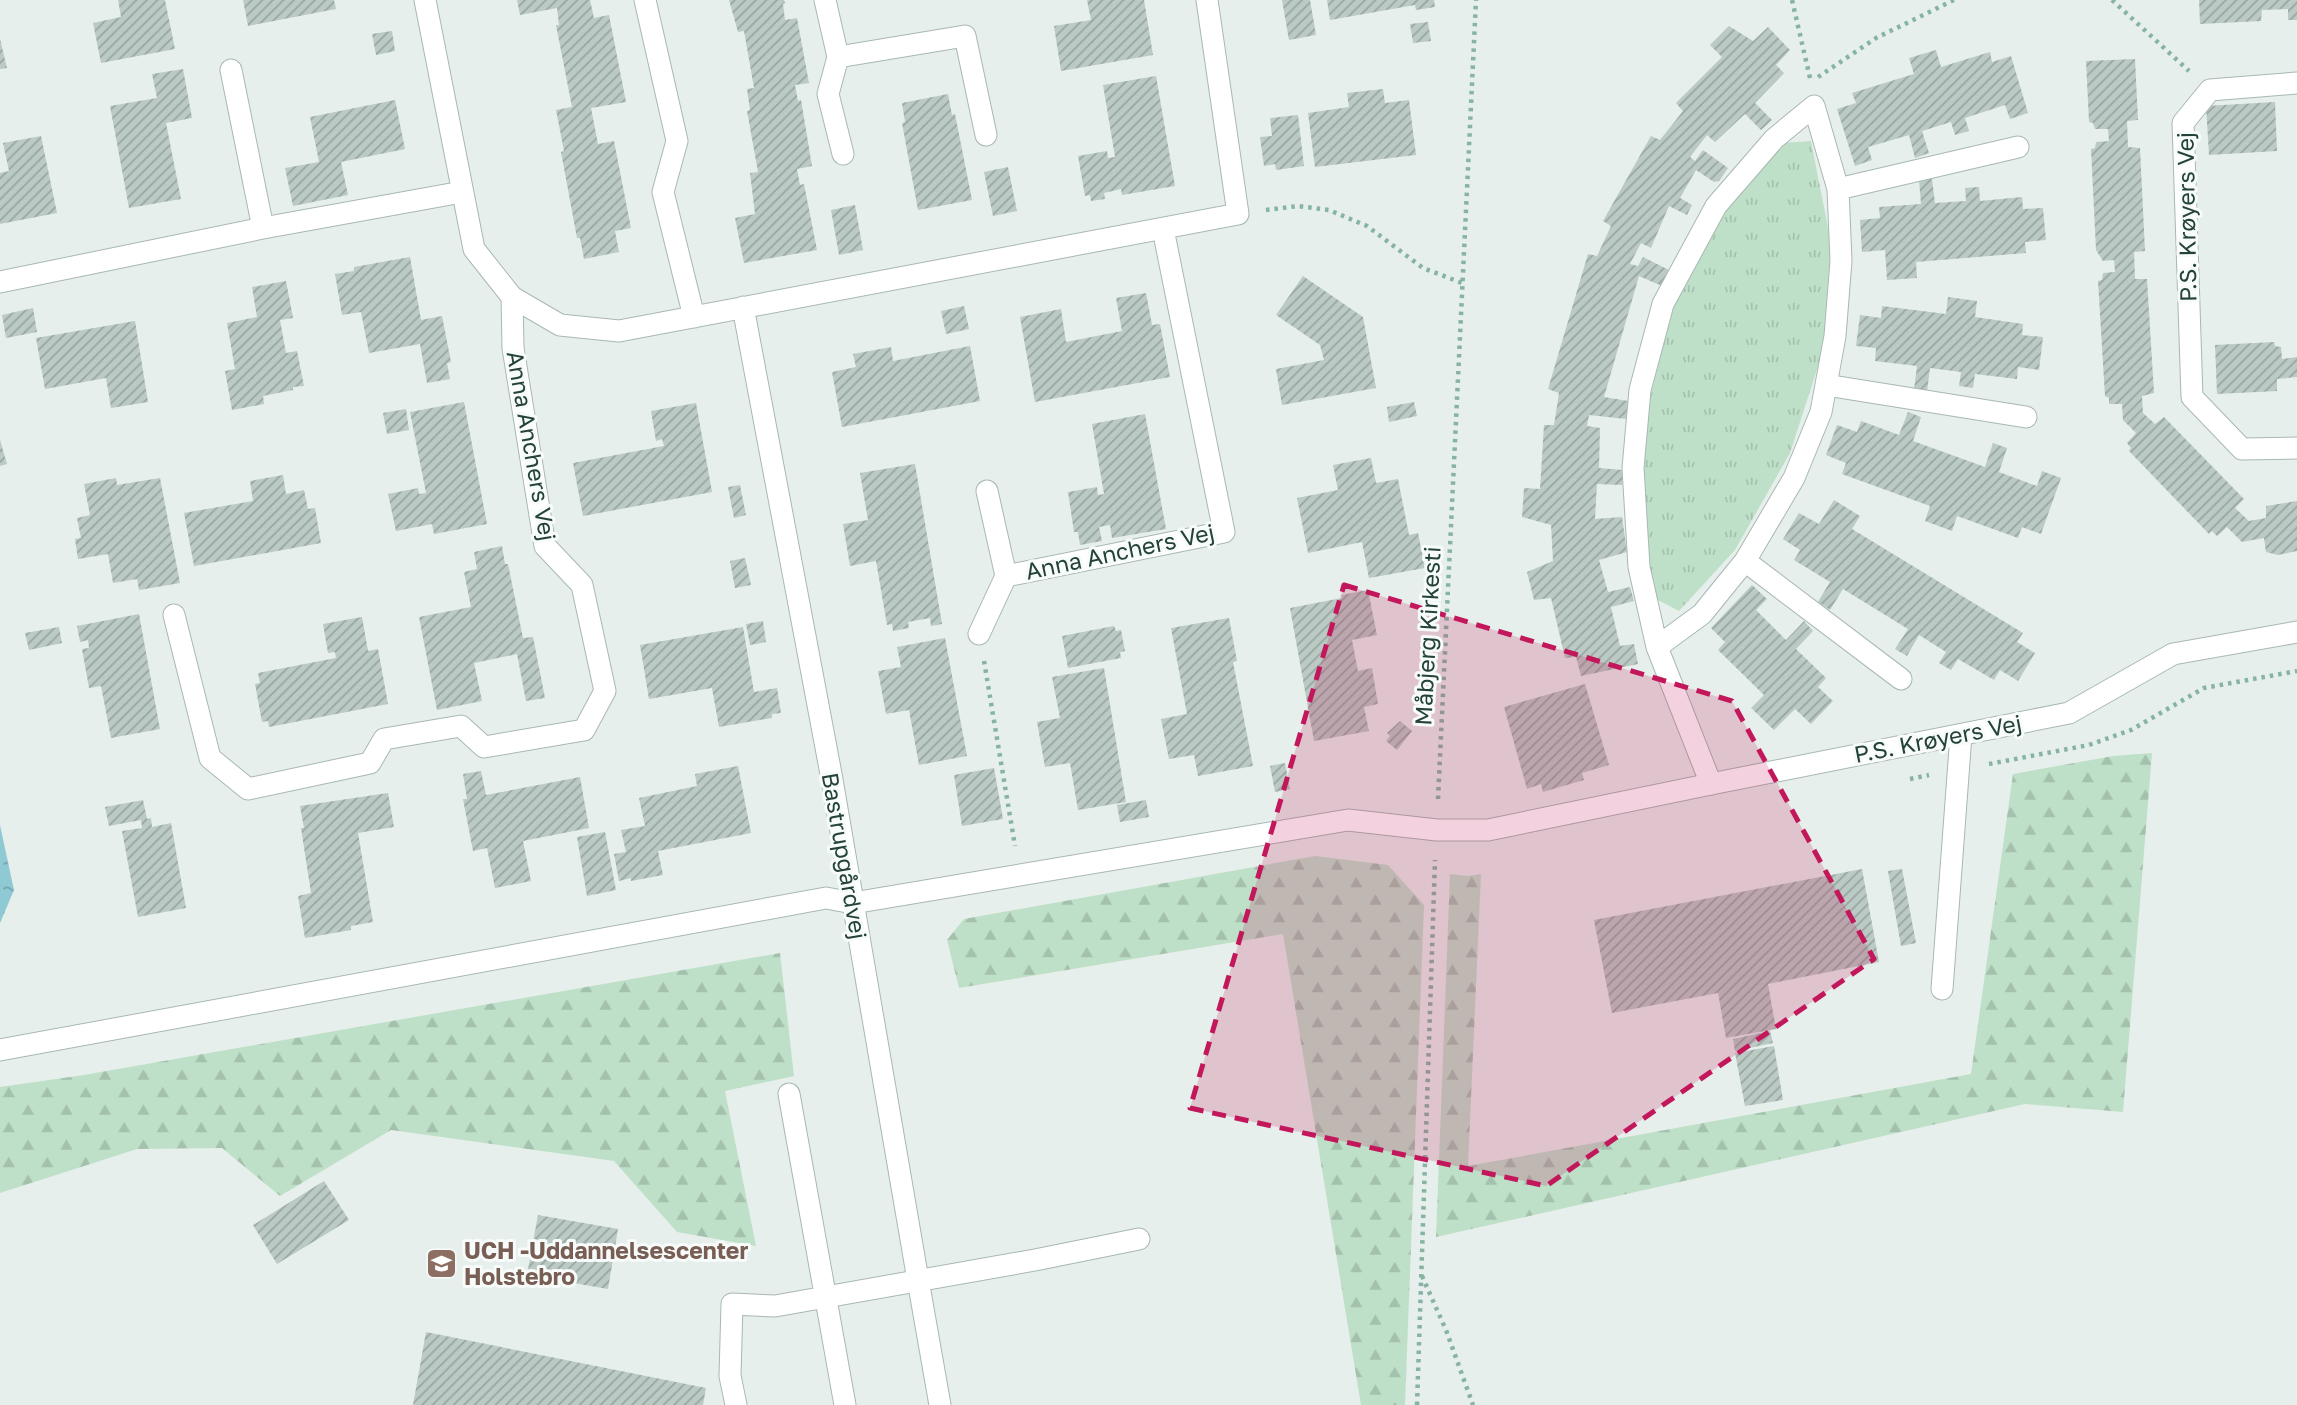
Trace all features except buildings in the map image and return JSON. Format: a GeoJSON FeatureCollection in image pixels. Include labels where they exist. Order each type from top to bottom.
{"type":"FeatureCollection","features":[{"type":"Feature","properties":{"kind":"street"},"geometry":{"type":"LineString","coordinates":[[425,0],[474,249],[512,297],[560,325],[619,331],[1238,214],[1207,0]]}},
{"type":"Feature","properties":{"kind":"street"},"geometry":{"type":"LineString","coordinates":[[645,0],[677,141],[663,192],[694,317]]}},
{"type":"Feature","properties":{"kind":"street"},"geometry":{"type":"LineString","coordinates":[[825,0],[838,57],[828,94],[843,154]]}},
{"type":"Feature","properties":{"kind":"street"},"geometry":{"type":"LineString","coordinates":[[838,57],[964,36],[986,135]]}},
{"type":"Feature","properties":{"kind":"street"},"geometry":{"type":"LineString","coordinates":[[231,70],[264,228]]}},
{"type":"Feature","properties":{"kind":"street"},"geometry":{"type":"LineString","coordinates":[[2210,90],[2297,83]]}},
{"type":"Feature","properties":{"kind":"street","name":"P.S. Krøyers Vej"},"geometry":{"type":"LineString","coordinates":[[2210,90],[2183,123],[2192,397],[2242,449],[2297,449]]}},
{"type":"Feature","properties":{"kind":"street"},"geometry":{"type":"LineString","coordinates":[[1657,647],[1702,614],[1745,561],[1794,478],[1821,412],[1835,336],[1841,261],[1838,189],[1814,106],[1774,139],[1716,206],[1663,304],[1640,390],[1633,468],[1639,568],[1657,647],[1711,784]]}},
{"type":"Feature","properties":{"kind":"street"},"geometry":{"type":"LineString","coordinates":[[1838,189],[2018,147]]}},
{"type":"Feature","properties":{"kind":"street"},"geometry":{"type":"LineString","coordinates":[[0,282],[264,228],[462,192]]}},
{"type":"Feature","properties":{"kind":"street","name":"Anna Anchers Vej"},"geometry":{"type":"LineString","coordinates":[[987,491],[1006,576],[1224,532],[1163,229]]}},
{"type":"Feature","properties":{"kind":"street","name":"Anna Anchers Vej"},"geometry":{"type":"LineString","coordinates":[[174,615],[210,758],[248,789],[370,763],[384,739],[461,726],[484,747],[584,730],[605,691],[582,585],[545,546],[513,348],[512,297]]}},
{"type":"Feature","properties":{"kind":"street","name":"Bastrupgårdvej"},"geometry":{"type":"LineString","coordinates":[[743,307],[853,903],[940,1405]]}},
{"type":"Feature","properties":{"kind":"street"},"geometry":{"type":"LineString","coordinates":[[1826,385],[2026,418]]}},
{"type":"Feature","properties":{"kind":"street"},"geometry":{"type":"LineString","coordinates":[[1745,561],[1901,679]]}},
{"type":"Feature","properties":{"kind":"street"},"geometry":{"type":"LineString","coordinates":[[979,634],[1006,576]]}},
{"type":"Feature","properties":{"kind":"street","name":"P.S. Krøyers Vej"},"geometry":{"type":"LineString","coordinates":[[0,1050],[826,898],[853,903],[1348,820],[1437,830],[1488,830],[2069,713],[2173,654],[2297,632]]}},
{"type":"Feature","properties":{"kind":"street"},"geometry":{"type":"LineString","coordinates":[[1942,989],[1961,735]]}},
{"type":"Feature","properties":{"kind":"street"},"geometry":{"type":"LineString","coordinates":[[789,1094],[845,1405]]}},
{"type":"Feature","properties":{"kind":"street"},"geometry":{"type":"LineString","coordinates":[[736,1405],[730,1376],[732,1304],[775,1306],[1139,1239]]}},
{"type":"Feature","properties":{"kind":"path","name":"Måbjerg Kirkesti"},"geometry":{"type":"LineString","coordinates":[[1417,1405],[1437,830],[1476,0]]}},
{"type":"Feature","properties":{"kind":"path"},"geometry":{"type":"LineString","coordinates":[[1792,0],[1811,82],[1876,38],[1954,0]]}},
{"type":"Feature","properties":{"kind":"path"},"geometry":{"type":"LineString","coordinates":[[2112,0],[2210,90]]}},
{"type":"Feature","properties":{"kind":"path"},"geometry":{"type":"LineString","coordinates":[[1238,214],[1298,206],[1329,210],[1367,226],[1423,268],[1462,284]]}},
{"type":"Feature","properties":{"kind":"path"},"geometry":{"type":"LineString","coordinates":[[979,634],[1020,874]]}},
{"type":"Feature","properties":{"kind":"path","name":"Måbjerg Kirkesti"},"geometry":{"type":"LineString","coordinates":[[1422,1275],[1447,1330],[1473,1405]]}},
{"type":"Feature","properties":{"kind":"highlighted area"},"geometry":{"type":"Polygon","coordinates":[[[1344,585],[1732,701],[1874,959],[1546,1186],[1190,1108],[1344,585]]]}},
{"type":"Feature","properties":{"kind":"green space"},"geometry":{"type":"Polygon","coordinates":[[[1811,141],[1831,243],[1823,351],[1790,453],[1735,550],[1679,611],[1654,598],[1644,510],[1642,430],[1673,307],[1728,202],[1781,143],[1811,141]]]}},
{"type":"Feature","properties":{"kind":"green space"},"geometry":{"type":"Polygon","coordinates":[[[2152,753],[2123,1112],[2025,1104],[1436,1237],[1450,874],[1481,874],[1468,1166],[1971,1074],[2013,774],[2113,756],[2152,753]]]}},
{"type":"Feature","properties":{"kind":"green space"},"geometry":{"type":"Polygon","coordinates":[[[1315,856],[1388,865],[1424,905],[1405,1405],[1361,1405],[1283,934],[959,988],[947,940],[964,919],[1315,856]]]}},
{"type":"Feature","properties":{"kind":"green space"},"geometry":{"type":"Polygon","coordinates":[[[780,953],[794,1076],[725,1091],[756,1246],[677,1232],[614,1161],[391,1130],[280,1196],[222,1148],[137,1149],[0,1193],[0,1087],[84,1075],[780,953]]]}},
{"type":"Feature","properties":{"kind":"water"},"geometry":{"type":"Polygon","coordinates":[[[0,825],[14,890],[0,923],[0,825]]]}},
{"type":"Feature","properties":{"kind":"place","name":"UCH -Uddannelsescenter Holstebro"},"geometry":{"type":"Point","coordinates":[441,1264]}}]}
